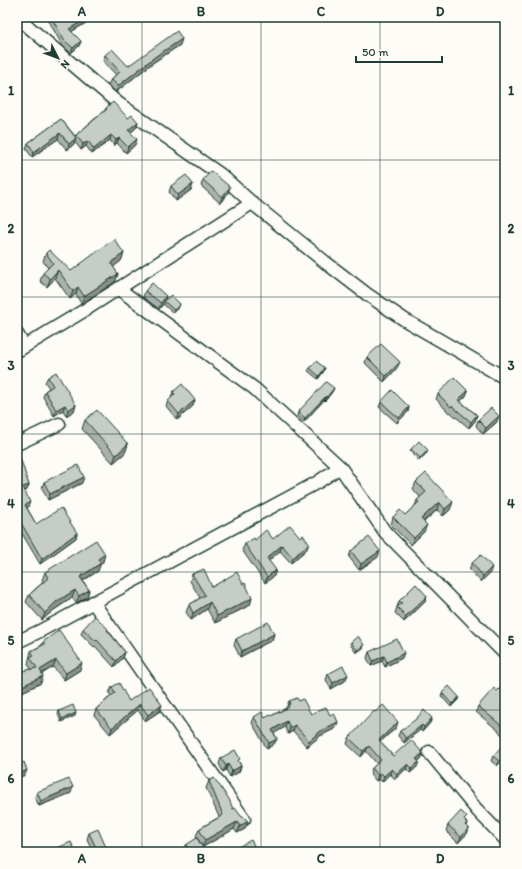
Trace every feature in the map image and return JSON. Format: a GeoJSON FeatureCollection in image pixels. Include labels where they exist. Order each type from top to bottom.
{"type":"FeatureCollection","features":[{"type":"Feature","properties":{"kind":"street"},"geometry":{"type":"LineString","coordinates":[[17,17],[119,104],[221,175],[252,203],[368,295],[404,320],[505,378]]}},
{"type":"Feature","properties":{"kind":"street"},"geometry":{"type":"LineString","coordinates":[[17,334],[21,348],[119,289],[252,203]]}},
{"type":"Feature","properties":{"kind":"street"},"geometry":{"type":"LineString","coordinates":[[119,289],[256,389],[340,467],[386,532],[505,654]]}},
{"type":"Feature","properties":{"kind":"street"},"geometry":{"type":"LineString","coordinates":[[17,444],[59,424]]}},
{"type":"Feature","properties":{"kind":"street"},"geometry":{"type":"LineString","coordinates":[[17,642],[40,632],[93,602],[318,482],[340,467]]}},
{"type":"Feature","properties":{"kind":"street"},"geometry":{"type":"LineString","coordinates":[[93,602],[244,819]]}},
{"type":"Feature","properties":{"kind":"street"},"geometry":{"type":"LineString","coordinates":[[429,752],[478,810],[505,839]]}},
{"type":"Feature","properties":{"kind":"building"},"geometry":{"type":"Polygon","coordinates":[[[51,17],[56,17],[59,20],[64,17],[89,17],[69,29],[81,41],[73,48],[64,40],[51,17]]]}},
{"type":"Feature","properties":{"kind":"building"},"geometry":{"type":"Polygon","coordinates":[[[177,31],[182,39],[156,56],[118,86],[111,79],[120,72],[105,55],[112,49],[128,66],[177,31]]]}},
{"type":"Feature","properties":{"kind":"building"},"geometry":{"type":"Polygon","coordinates":[[[113,102],[128,118],[132,115],[138,122],[128,130],[137,139],[128,147],[119,138],[116,140],[111,135],[94,149],[88,141],[83,144],[76,135],[107,109],[106,108],[113,102]]]}},
{"type":"Feature","properties":{"kind":"building"},"geometry":{"type":"Polygon","coordinates":[[[61,119],[76,138],[69,144],[60,133],[34,152],[28,143],[61,119]]]}},
{"type":"Feature","properties":{"kind":"building"},"geometry":{"type":"Polygon","coordinates":[[[211,171],[230,187],[222,197],[203,180],[211,171]]]}},
{"type":"Feature","properties":{"kind":"building"},"geometry":{"type":"Polygon","coordinates":[[[186,175],[193,184],[178,195],[171,186],[186,175]]]}},
{"type":"Feature","properties":{"kind":"building"},"geometry":{"type":"Polygon","coordinates":[[[114,239],[124,253],[111,263],[118,274],[84,296],[78,287],[73,291],[58,270],[50,279],[43,273],[53,263],[46,253],[49,250],[71,271],[114,239]]]}},
{"type":"Feature","properties":{"kind":"building"},"geometry":{"type":"Polygon","coordinates":[[[152,283],[166,296],[161,303],[145,291],[152,283]]]}},
{"type":"Feature","properties":{"kind":"building"},"geometry":{"type":"Polygon","coordinates":[[[171,295],[180,304],[174,310],[164,301],[171,295]]]}},
{"type":"Feature","properties":{"kind":"building"},"geometry":{"type":"Polygon","coordinates":[[[381,344],[400,362],[386,376],[367,357],[381,344]]]}},
{"type":"Feature","properties":{"kind":"building"},"geometry":{"type":"Polygon","coordinates":[[[316,361],[325,368],[319,376],[310,368],[316,361]]]}},
{"type":"Feature","properties":{"kind":"building"},"geometry":{"type":"Polygon","coordinates":[[[56,372],[76,405],[68,410],[65,405],[56,410],[45,391],[53,386],[48,377],[56,372]]]}},
{"type":"Feature","properties":{"kind":"building"},"geometry":{"type":"Polygon","coordinates":[[[454,377],[468,391],[458,400],[477,415],[471,422],[452,406],[451,407],[438,394],[454,377]]]}},
{"type":"Feature","properties":{"kind":"building"},"geometry":{"type":"Polygon","coordinates":[[[326,382],[334,388],[327,397],[326,396],[305,418],[298,412],[326,382]]]}},
{"type":"Feature","properties":{"kind":"building"},"geometry":{"type":"Polygon","coordinates":[[[182,384],[195,400],[179,414],[168,401],[175,394],[173,392],[182,384]]]}},
{"type":"Feature","properties":{"kind":"building"},"geometry":{"type":"Polygon","coordinates":[[[392,390],[409,407],[399,418],[381,402],[392,390]]]}},
{"type":"Feature","properties":{"kind":"building"},"geometry":{"type":"Polygon","coordinates":[[[491,408],[499,416],[486,428],[478,420],[491,408]]]}},
{"type":"Feature","properties":{"kind":"building"},"geometry":{"type":"Polygon","coordinates":[[[97,410],[128,444],[116,455],[85,420],[97,410]]]}},
{"type":"Feature","properties":{"kind":"building"},"geometry":{"type":"Polygon","coordinates":[[[419,441],[428,450],[420,458],[411,449],[419,441]]]}},
{"type":"Feature","properties":{"kind":"building"},"geometry":{"type":"Polygon","coordinates":[[[21,460],[29,485],[23,487],[30,502],[25,505],[36,524],[61,508],[77,533],[42,559],[17,516],[17,462],[21,460]]]}},
{"type":"Feature","properties":{"kind":"building"},"geometry":{"type":"Polygon","coordinates":[[[78,465],[84,477],[50,494],[44,482],[78,465]]]}},
{"type":"Feature","properties":{"kind":"building"},"geometry":{"type":"Polygon","coordinates":[[[426,473],[453,502],[445,509],[439,502],[421,519],[427,525],[414,538],[393,517],[400,510],[405,515],[419,502],[417,500],[426,492],[416,482],[426,473]]]}},
{"type":"Feature","properties":{"kind":"building"},"geometry":{"type":"Polygon","coordinates":[[[290,525],[300,537],[303,535],[309,543],[293,558],[282,545],[267,558],[276,570],[267,577],[245,544],[254,538],[255,540],[266,530],[273,539],[290,525]]]}},
{"type":"Feature","properties":{"kind":"building"},"geometry":{"type":"Polygon","coordinates":[[[369,537],[380,551],[361,564],[351,551],[369,537]]]}},
{"type":"Feature","properties":{"kind":"building"},"geometry":{"type":"Polygon","coordinates":[[[96,540],[105,554],[98,559],[101,563],[80,577],[89,590],[79,596],[75,590],[56,602],[45,613],[29,595],[48,578],[45,572],[96,540]]]}},
{"type":"Feature","properties":{"kind":"building"},"geometry":{"type":"Polygon","coordinates":[[[481,555],[492,567],[483,576],[472,563],[481,555]]]}},
{"type":"Feature","properties":{"kind":"building"},"geometry":{"type":"Polygon","coordinates":[[[204,569],[212,587],[237,572],[243,584],[245,583],[252,598],[217,616],[210,602],[193,613],[189,605],[205,595],[192,574],[204,569]]]}},
{"type":"Feature","properties":{"kind":"building"},"geometry":{"type":"Polygon","coordinates":[[[416,584],[427,596],[406,616],[397,607],[402,603],[399,601],[416,584]]]}},
{"type":"Feature","properties":{"kind":"building"},"geometry":{"type":"Polygon","coordinates":[[[95,616],[108,629],[107,630],[125,652],[116,661],[97,640],[96,641],[83,629],[95,616]]]}},
{"type":"Feature","properties":{"kind":"building"},"geometry":{"type":"Polygon","coordinates":[[[268,622],[274,634],[242,651],[236,639],[268,622]]]}},
{"type":"Feature","properties":{"kind":"building"},"geometry":{"type":"Polygon","coordinates":[[[59,630],[82,663],[66,673],[56,660],[40,670],[43,676],[22,686],[22,690],[17,691],[17,672],[37,668],[30,657],[34,655],[31,651],[45,644],[43,642],[59,630]]]}},
{"type":"Feature","properties":{"kind":"building"},"geometry":{"type":"Polygon","coordinates":[[[358,636],[364,645],[357,650],[351,642],[358,636]]]}},
{"type":"Feature","properties":{"kind":"building"},"geometry":{"type":"Polygon","coordinates":[[[397,639],[404,653],[387,662],[384,656],[373,661],[369,652],[397,639]]]}},
{"type":"Feature","properties":{"kind":"building"},"geometry":{"type":"Polygon","coordinates":[[[343,666],[348,675],[333,683],[328,674],[343,666]]]}},
{"type":"Feature","properties":{"kind":"building"},"geometry":{"type":"Polygon","coordinates":[[[119,683],[129,701],[149,687],[162,705],[148,715],[140,704],[112,728],[96,709],[115,693],[112,687],[119,683]]]}},
{"type":"Feature","properties":{"kind":"building"},"geometry":{"type":"Polygon","coordinates":[[[449,686],[459,697],[452,704],[442,693],[449,686]]]}},
{"type":"Feature","properties":{"kind":"building"},"geometry":{"type":"Polygon","coordinates":[[[501,687],[505,691],[505,731],[502,728],[503,727],[478,706],[494,688],[497,691],[501,687]]]}},
{"type":"Feature","properties":{"kind":"building"},"geometry":{"type":"Polygon","coordinates":[[[297,698],[299,701],[303,699],[311,714],[326,707],[330,715],[334,713],[338,722],[322,730],[309,741],[295,725],[290,728],[287,721],[272,730],[277,739],[269,743],[254,717],[262,712],[265,718],[270,715],[271,716],[289,707],[289,701],[297,698]]]}},
{"type":"Feature","properties":{"kind":"building"},"geometry":{"type":"Polygon","coordinates":[[[73,705],[76,713],[62,719],[59,711],[73,705]]]}},
{"type":"Feature","properties":{"kind":"building"},"geometry":{"type":"Polygon","coordinates":[[[383,705],[398,722],[379,740],[393,756],[411,740],[423,753],[416,759],[419,762],[412,768],[408,764],[397,774],[392,769],[384,776],[381,773],[378,775],[372,768],[381,760],[369,746],[363,751],[349,738],[374,711],[375,712],[383,705]]]}},
{"type":"Feature","properties":{"kind":"building"},"geometry":{"type":"Polygon","coordinates":[[[424,710],[432,718],[424,727],[422,725],[406,738],[400,731],[416,719],[424,710]]]}},
{"type":"Feature","properties":{"kind":"building"},"geometry":{"type":"Polygon","coordinates":[[[505,743],[505,755],[499,761],[493,756],[505,743]]]}},
{"type":"Feature","properties":{"kind":"building"},"geometry":{"type":"Polygon","coordinates":[[[235,750],[240,759],[238,760],[241,766],[232,771],[228,764],[226,766],[221,758],[235,750]]]}},
{"type":"Feature","properties":{"kind":"building"},"geometry":{"type":"Polygon","coordinates":[[[19,755],[21,764],[24,762],[27,770],[17,775],[17,756],[19,755]]]}},
{"type":"Feature","properties":{"kind":"building"},"geometry":{"type":"Polygon","coordinates":[[[214,778],[229,799],[233,809],[235,808],[241,816],[248,821],[240,826],[237,822],[205,840],[199,829],[223,815],[209,781],[214,778]]]}},
{"type":"Feature","properties":{"kind":"building"},"geometry":{"type":"Polygon","coordinates":[[[69,779],[73,787],[41,801],[37,792],[69,779]]]}},
{"type":"Feature","properties":{"kind":"building"},"geometry":{"type":"Polygon","coordinates":[[[461,811],[467,817],[464,820],[467,823],[465,825],[469,828],[461,837],[448,825],[461,811]]]}},
{"type":"Feature","properties":{"kind":"building"},"geometry":{"type":"Polygon","coordinates":[[[98,829],[108,852],[98,852],[89,833],[98,829]]]}},
{"type":"Feature","properties":{"kind":"building"},"geometry":{"type":"Polygon","coordinates":[[[197,838],[205,852],[190,852],[186,845],[197,838]]]}},
{"type":"Feature","properties":{"kind":"building"},"geometry":{"type":"Polygon","coordinates":[[[251,840],[255,847],[249,851],[250,852],[229,852],[251,840]]]}},
{"type":"Feature","properties":{"kind":"building"},"geometry":{"type":"Polygon","coordinates":[[[71,842],[75,850],[71,852],[48,852],[71,842]]]}},
{"type":"Feature","properties":{"kind":"building"},"geometry":{"type":"Polygon","coordinates":[[[505,845],[505,852],[497,852],[505,845]]]}}]}
